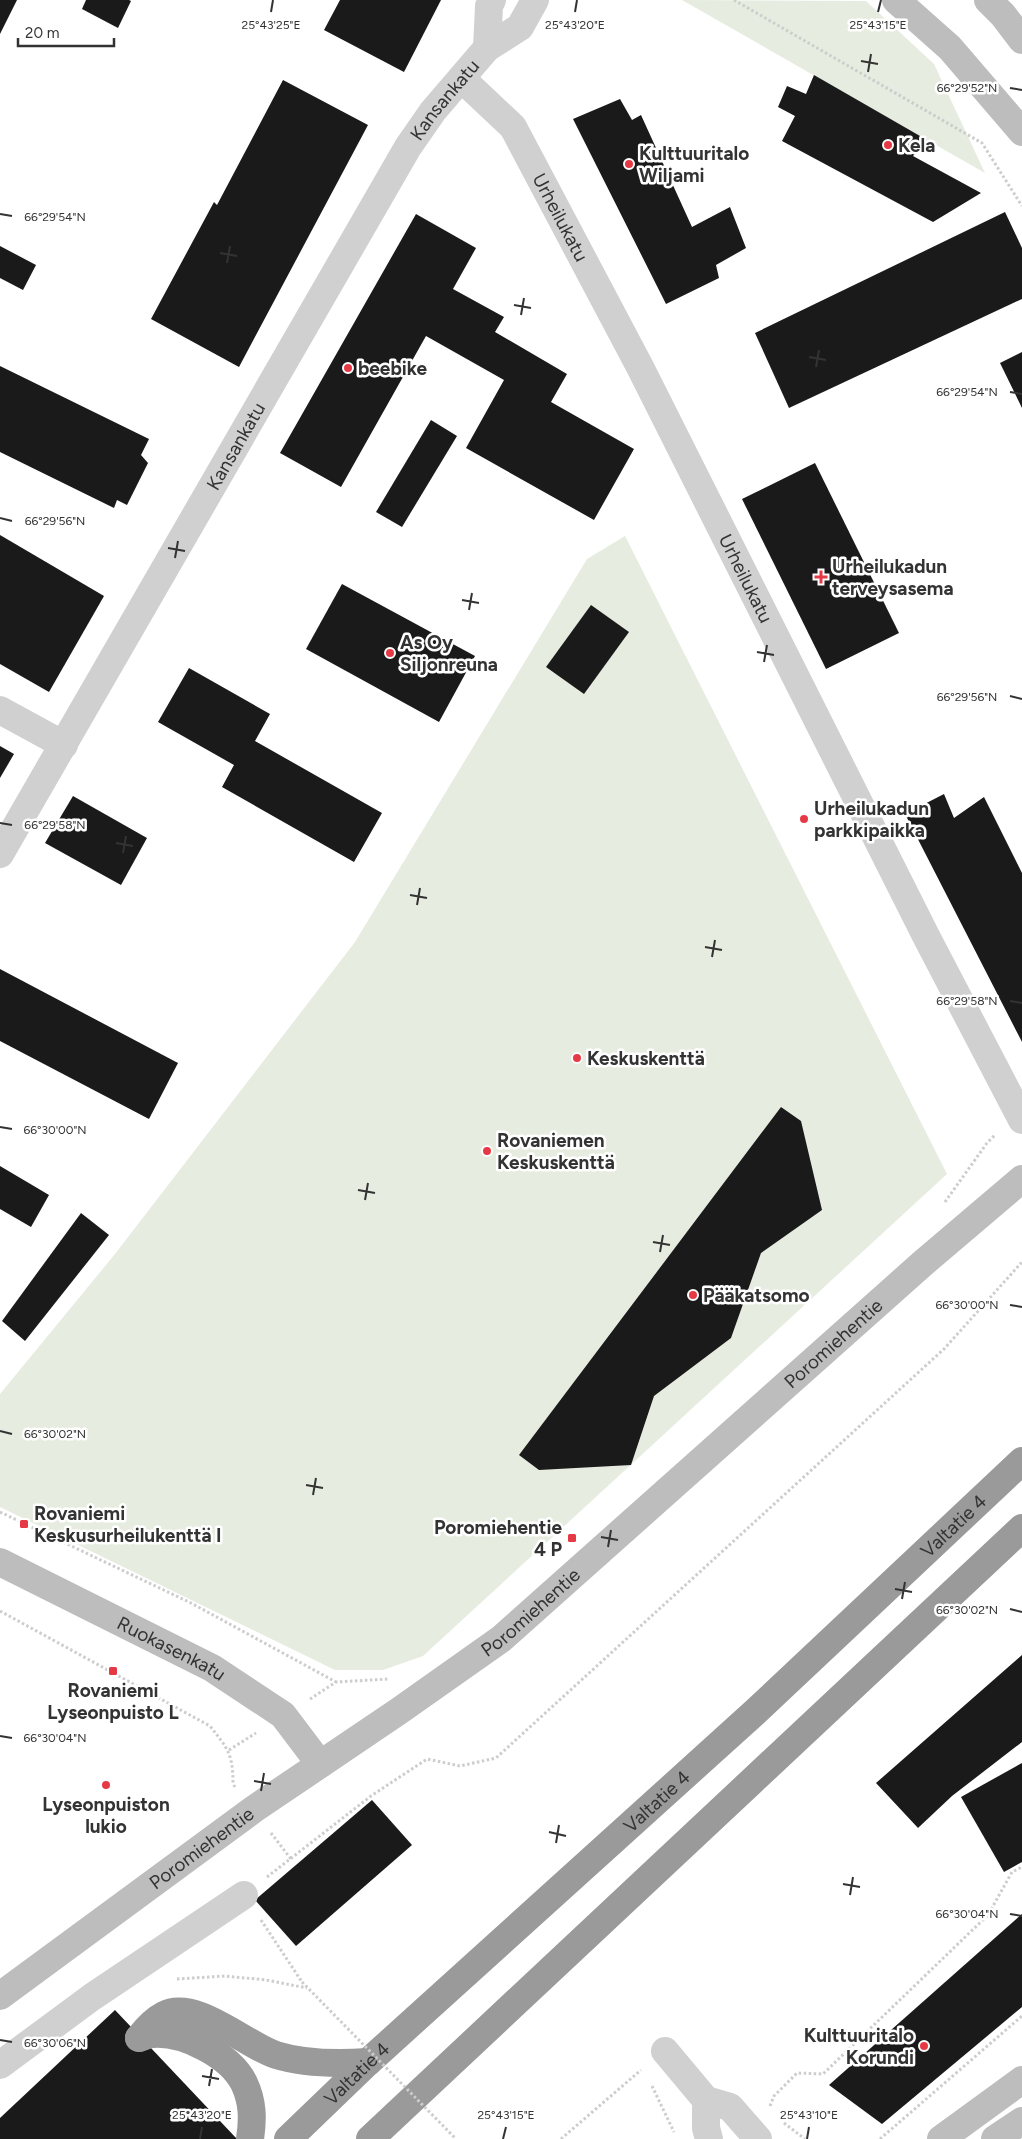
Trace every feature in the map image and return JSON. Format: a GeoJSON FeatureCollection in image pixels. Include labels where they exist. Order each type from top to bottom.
{"type":"FeatureCollection","features":[{"type":"Feature","properties":{"kind":"highway","name":"Valtatie 4"},"geometry":{"type":"LineString","coordinates":[[288,2139],[368,2062],[754,1713],[1022,1461]]}},
{"type":"Feature","properties":{"kind":"highway"},"geometry":{"type":"LineString","coordinates":[[373,2137],[1022,1528]]}},
{"type":"Feature","properties":{"kind":"highway"},"geometry":{"type":"LineString","coordinates":[[250,2139],[254,2118],[244,2082],[218,2055],[179,2036],[153,2034],[139,2038],[146,2029],[164,2014],[182,2012],[203,2018],[258,2048],[277,2056],[319,2062],[368,2062]]}},
{"type":"Feature","properties":{"kind":"main road"},"geometry":{"type":"LineString","coordinates":[[896,0],[950,48],[1022,132]]}},
{"type":"Feature","properties":{"kind":"main road"},"geometry":{"type":"LineString","coordinates":[[988,0],[1003,15],[1022,40]]}},
{"type":"Feature","properties":{"kind":"main road","name":"Poromiehentie"},"geometry":{"type":"LineString","coordinates":[[0,1996],[254,1810],[501,1639],[922,1264],[1022,1179]]}},
{"type":"Feature","properties":{"kind":"main road","name":"Ruokasenkatu"},"geometry":{"type":"LineString","coordinates":[[0,1562],[212,1668],[283,1715],[320,1764]]}},
{"type":"Feature","properties":{"kind":"main road"},"geometry":{"type":"LineString","coordinates":[[942,2139],[1022,2080]]}},
{"type":"Feature","properties":{"kind":"main road"},"geometry":{"type":"LineString","coordinates":[[995,2139],[1022,2121]]}},
{"type":"Feature","properties":{"kind":"street","name":"Kansankatu"},"geometry":{"type":"LineString","coordinates":[[487,48],[489,6],[492,0]]}},
{"type":"Feature","properties":{"kind":"street","name":"Kansankatu"},"geometry":{"type":"LineString","coordinates":[[0,854],[408,147],[433,111],[487,48],[520,27],[535,0]]}},
{"type":"Feature","properties":{"kind":"street","name":"Urheilukatu"},"geometry":{"type":"LineString","coordinates":[[462,79],[513,127],[640,367],[926,936],[1022,1120]]}},
{"type":"Feature","properties":{"kind":"street"},"geometry":{"type":"LineString","coordinates":[[0,710],[64,746]]}},
{"type":"Feature","properties":{"kind":"street"},"geometry":{"type":"LineString","coordinates":[[0,2065],[92,1997],[244,1895]]}},
{"type":"Feature","properties":{"kind":"street"},"geometry":{"type":"LineString","coordinates":[[664,2051],[706,2100],[730,2107],[758,2139]]}},
{"type":"Feature","properties":{"kind":"street"},"geometry":{"type":"LineString","coordinates":[[706,2100],[706,2128],[709,2139]]}},
{"type":"Feature","properties":{"kind":"path"},"geometry":{"type":"LineString","coordinates":[[734,0],[982,143],[1022,206]]}},
{"type":"Feature","properties":{"kind":"path"},"geometry":{"type":"LineString","coordinates":[[456,2139],[307,1988],[244,1895],[370,1796],[427,1759],[460,1766],[496,1758],[944,1349],[1022,1262]]}},
{"type":"Feature","properties":{"kind":"path"},"geometry":{"type":"LineString","coordinates":[[0,1512],[190,1603],[336,1682],[385,1680]]}},
{"type":"Feature","properties":{"kind":"path"},"geometry":{"type":"LineString","coordinates":[[0,1611],[210,1726],[229,1750],[233,1768],[232,1784]]}},
{"type":"Feature","properties":{"kind":"path"},"geometry":{"type":"LineString","coordinates":[[768,2111],[774,2096],[797,2073],[823,2074],[988,1915],[1012,1872],[1022,1867]]}},
{"type":"Feature","properties":{"kind":"path"},"geometry":{"type":"LineString","coordinates":[[175,1979],[225,1976],[266,1980],[307,1988]]}},
{"type":"Feature","properties":{"kind":"path"},"geometry":{"type":"LineString","coordinates":[[880,2139],[1022,2016]]}},
{"type":"Feature","properties":{"kind":"path"},"geometry":{"type":"LineString","coordinates":[[561,2139],[643,2068],[647,2076]]}},
{"type":"Feature","properties":{"kind":"path"},"geometry":{"type":"LineString","coordinates":[[651,2083],[676,2135]]}},
{"type":"Feature","properties":{"kind":"shaded area"},"geometry":{"type":"Polygon","coordinates":[[[682,0],[866,1],[934,64],[985,173],[682,0]]]}},
{"type":"Feature","properties":{"kind":"shaded area","name":"Keskuskenttä"},"geometry":{"type":"Polygon","coordinates":[[[625,536],[947,1174],[423,1656],[383,1670],[335,1670],[0,1507],[0,1394],[115,1254],[355,942],[587,559],[625,536]]]}},
{"type":"Feature","properties":{"kind":"building"},"geometry":{"type":"Polygon","coordinates":[[[0,0],[17,0],[0,34],[0,0]]]}},
{"type":"Feature","properties":{"kind":"building"},"geometry":{"type":"Polygon","coordinates":[[[86,0],[131,1],[118,28],[82,9],[86,0]]]}},
{"type":"Feature","properties":{"kind":"building"},"geometry":{"type":"Polygon","coordinates":[[[340,0],[441,0],[404,72],[324,30],[340,0]]]}},
{"type":"Feature","properties":{"kind":"building"},"geometry":{"type":"Polygon","coordinates":[[[814,75],[927,140],[913,156],[981,193],[933,222],[782,141],[795,116],[778,107],[787,86],[806,94],[814,75]]]}},
{"type":"Feature","properties":{"kind":"building"},"geometry":{"type":"Polygon","coordinates":[[[283,80],[368,125],[239,367],[151,319],[214,202],[217,205],[283,80]]]}},
{"type":"Feature","properties":{"kind":"building","name":"Kulttuuritalo Wiljami"},"geometry":{"type":"Polygon","coordinates":[[[620,99],[632,120],[641,115],[692,227],[730,207],[746,248],[716,265],[719,278],[666,304],[573,119],[620,99]]]}},
{"type":"Feature","properties":{"kind":"building"},"geometry":{"type":"Polygon","coordinates":[[[1005,212],[1022,248],[1022,299],[789,408],[755,333],[1005,212]]]}},
{"type":"Feature","properties":{"kind":"building"},"geometry":{"type":"Polygon","coordinates":[[[416,214],[476,248],[453,289],[504,317],[495,332],[567,374],[551,402],[634,449],[594,520],[466,448],[504,380],[426,336],[341,487],[280,453],[416,214]]]}},
{"type":"Feature","properties":{"kind":"building"},"geometry":{"type":"Polygon","coordinates":[[[0,246],[36,265],[23,290],[0,278],[0,246]]]}},
{"type":"Feature","properties":{"kind":"building"},"geometry":{"type":"Polygon","coordinates":[[[1022,352],[1022,408],[1000,363],[1022,352]]]}},
{"type":"Feature","properties":{"kind":"building"},"geometry":{"type":"Polygon","coordinates":[[[0,366],[149,439],[141,455],[148,463],[127,505],[117,500],[114,508],[0,452],[0,366]]]}},
{"type":"Feature","properties":{"kind":"building"},"geometry":{"type":"Polygon","coordinates":[[[431,420],[457,436],[402,527],[376,512],[431,420]]]}},
{"type":"Feature","properties":{"kind":"building"},"geometry":{"type":"Polygon","coordinates":[[[815,463],[899,633],[826,669],[742,499],[815,463]]]}},
{"type":"Feature","properties":{"kind":"building"},"geometry":{"type":"Polygon","coordinates":[[[0,535],[104,596],[49,692],[0,664],[0,535]]]}},
{"type":"Feature","properties":{"kind":"building","name":"As Oy Siljonreuna"},"geometry":{"type":"Polygon","coordinates":[[[342,584],[475,656],[439,722],[306,649],[342,584]]]}},
{"type":"Feature","properties":{"kind":"building"},"geometry":{"type":"Polygon","coordinates":[[[591,605],[629,632],[584,694],[546,667],[591,605]]]}},
{"type":"Feature","properties":{"kind":"building"},"geometry":{"type":"Polygon","coordinates":[[[189,668],[270,714],[255,741],[382,813],[354,862],[222,787],[234,765],[158,722],[189,668]]]}},
{"type":"Feature","properties":{"kind":"building"},"geometry":{"type":"Polygon","coordinates":[[[0,746],[14,754],[0,778],[0,746]]]}},
{"type":"Feature","properties":{"kind":"building"},"geometry":{"type":"Polygon","coordinates":[[[944,794],[954,818],[984,797],[1022,873],[1022,1042],[905,814],[944,794]]]}},
{"type":"Feature","properties":{"kind":"building"},"geometry":{"type":"Polygon","coordinates":[[[73,796],[147,838],[121,885],[45,843],[73,796]]]}},
{"type":"Feature","properties":{"kind":"building"},"geometry":{"type":"Polygon","coordinates":[[[0,969],[178,1063],[149,1119],[0,1041],[0,969]]]}},
{"type":"Feature","properties":{"kind":"building","name":"Pääkatsomo"},"geometry":{"type":"Polygon","coordinates":[[[781,1107],[801,1121],[822,1210],[761,1253],[731,1338],[654,1396],[631,1465],[539,1470],[519,1455],[781,1107]]]}},
{"type":"Feature","properties":{"kind":"building"},"geometry":{"type":"Polygon","coordinates":[[[0,1166],[49,1195],[31,1227],[0,1209],[0,1166]]]}},
{"type":"Feature","properties":{"kind":"building"},"geometry":{"type":"Polygon","coordinates":[[[81,1213],[109,1235],[25,1341],[2,1321],[81,1213]]]}},
{"type":"Feature","properties":{"kind":"building"},"geometry":{"type":"Polygon","coordinates":[[[1022,1655],[1022,1742],[952,1796],[918,1828],[876,1783],[1022,1655]]]}},
{"type":"Feature","properties":{"kind":"building"},"geometry":{"type":"Polygon","coordinates":[[[1022,1763],[1022,1862],[1004,1872],[961,1797],[1022,1763]]]}},
{"type":"Feature","properties":{"kind":"building"},"geometry":{"type":"Polygon","coordinates":[[[372,1800],[412,1845],[296,1946],[255,1900],[372,1800]]]}},
{"type":"Feature","properties":{"kind":"building","name":"Kulttuuritalo Korundi"},"geometry":{"type":"Polygon","coordinates":[[[1022,1914],[1022,2007],[882,2124],[829,2085],[1022,1914]]]}},
{"type":"Feature","properties":{"kind":"building"},"geometry":{"type":"Polygon","coordinates":[[[115,2010],[237,2139],[0,2139],[0,2118],[115,2010]]]}},
{"type":"Feature","properties":{"kind":"place","name":"Kela"},"geometry":{"type":"Point","coordinates":[888,145]}},
{"type":"Feature","properties":{"kind":"place","name":"Kulttuuritalo Wiljami"},"geometry":{"type":"Point","coordinates":[629,164]}},
{"type":"Feature","properties":{"kind":"place","name":"beebike"},"geometry":{"type":"Point","coordinates":[348,368]}},
{"type":"Feature","properties":{"kind":"place","name":"Urheilukadun terveysasema"},"geometry":{"type":"Point","coordinates":[821,577]}},
{"type":"Feature","properties":{"kind":"place","name":"As Oy Siljonreuna"},"geometry":{"type":"Point","coordinates":[390,653]}},
{"type":"Feature","properties":{"kind":"place","name":"Urheilukadun parkkipaikka"},"geometry":{"type":"Point","coordinates":[804,819]}},
{"type":"Feature","properties":{"kind":"place","name":"Keskuskenttä"},"geometry":{"type":"Point","coordinates":[577,1058]}},
{"type":"Feature","properties":{"kind":"place","name":"Rovaniemen Keskuskenttä"},"geometry":{"type":"Point","coordinates":[487,1151]}},
{"type":"Feature","properties":{"kind":"place","name":"Pääkatsomo"},"geometry":{"type":"Point","coordinates":[693,1295]}},
{"type":"Feature","properties":{"kind":"place","name":"Rovaniemi Keskusurheilukenttä I"},"geometry":{"type":"Point","coordinates":[24,1524]}},
{"type":"Feature","properties":{"kind":"place","name":"Poromiehentie 4 P"},"geometry":{"type":"Point","coordinates":[572,1538]}},
{"type":"Feature","properties":{"kind":"place","name":"Rovaniemi Lyseonpuisto L"},"geometry":{"type":"Point","coordinates":[113,1671]}},
{"type":"Feature","properties":{"kind":"place","name":"Lyseonpuiston lukio"},"geometry":{"type":"Point","coordinates":[106,1785]}},
{"type":"Feature","properties":{"kind":"place","name":"Kulttuuritalo Korundi"},"geometry":{"type":"Point","coordinates":[924,2046]}}]}
